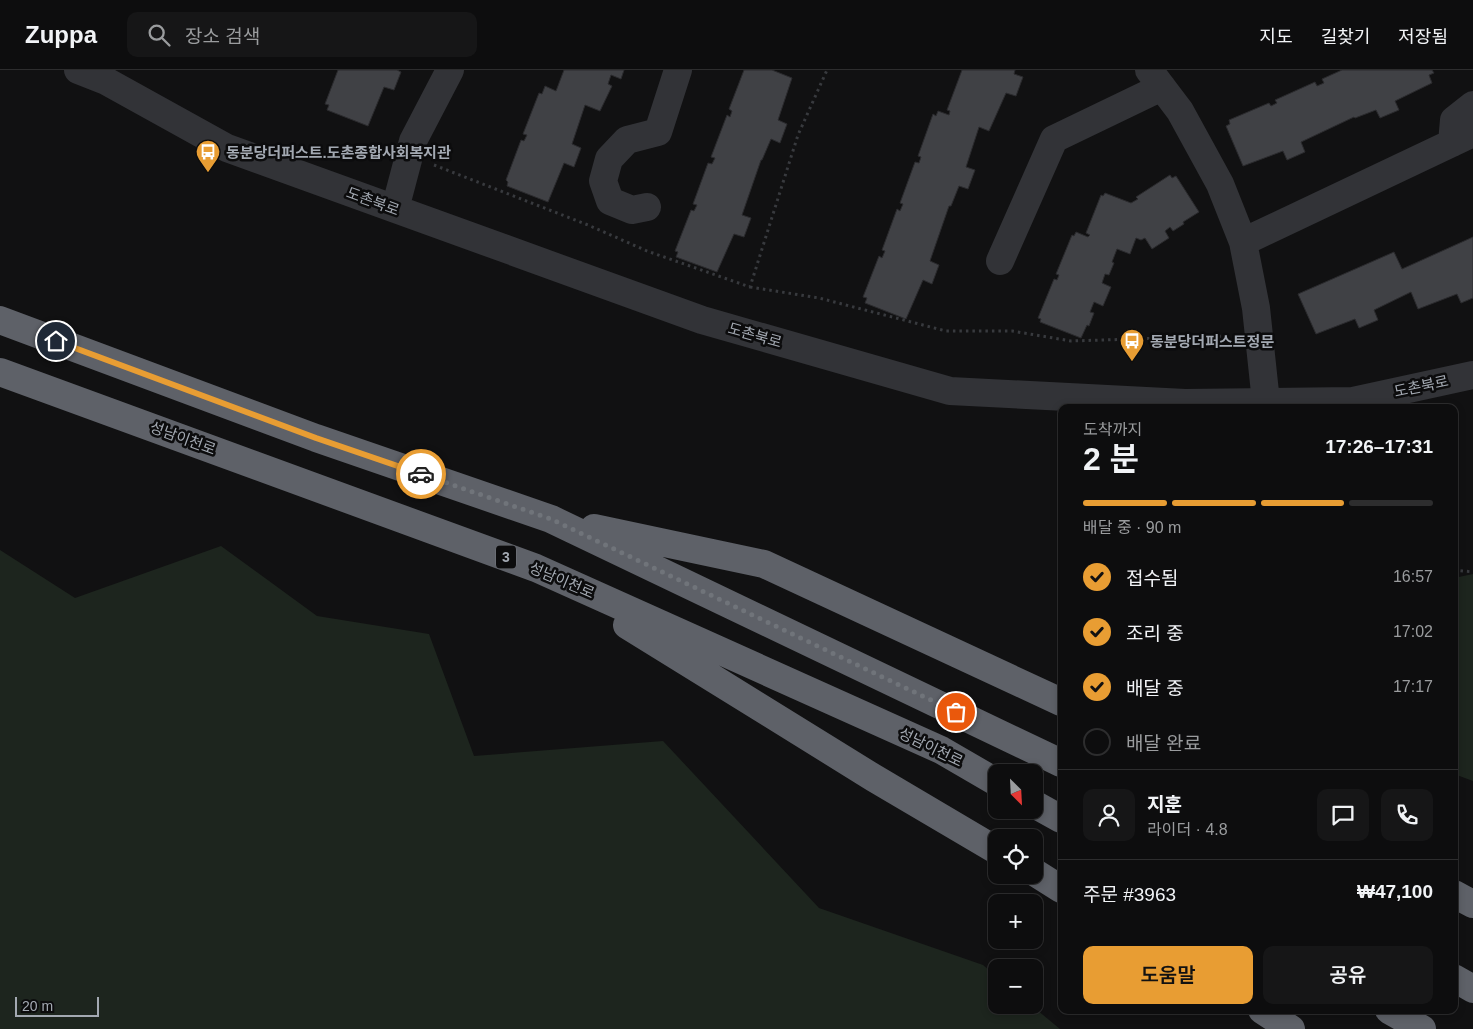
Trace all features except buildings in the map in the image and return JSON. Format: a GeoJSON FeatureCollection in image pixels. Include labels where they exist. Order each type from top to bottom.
{"type":"FeatureCollection","features":[{"type":"Feature","properties":{"kind":"highway"},"geometry":{"type":"LineString","coordinates":[[0,320],[316,438],[551,519],[1058,762]]}},
{"type":"Feature","properties":{"kind":"highway","name":"성남이천로"},"geometry":{"type":"LineString","coordinates":[[0,372],[536,568],[941,750],[988,777]]}},
{"type":"Feature","properties":{"kind":"highway"},"geometry":{"type":"LineString","coordinates":[[551,519],[764,564],[1058,701]]}},
{"type":"Feature","properties":{"kind":"highway"},"geometry":{"type":"LineString","coordinates":[[536,568],[874,778],[988,845]]}},
{"type":"Feature","properties":{"kind":"highway"},"geometry":{"type":"LineString","coordinates":[[1043,809],[1058,818]]}},
{"type":"Feature","properties":{"kind":"highway"},"geometry":{"type":"LineString","coordinates":[[1043,878],[1058,887]]}},
{"type":"Feature","properties":{"kind":"highway"},"geometry":{"type":"LineString","coordinates":[[1458,896],[1473,904]]}},
{"type":"Feature","properties":{"kind":"highway"},"geometry":{"type":"LineString","coordinates":[[1458,980],[1473,989]]}},
{"type":"Feature","properties":{"kind":"highway"},"geometry":{"type":"LineString","coordinates":[[1268,1014],[1291,1029]]}},
{"type":"Feature","properties":{"kind":"highway"},"geometry":{"type":"LineString","coordinates":[[1396,1014],[1422,1029]]}},
{"type":"Feature","properties":{"kind":"street","name":"도촌북로"},"geometry":{"type":"LineString","coordinates":[[78,70],[106,81],[227,148],[702,320],[950,391],[1185,403],[1353,401],[1473,375]]}},
{"type":"Feature","properties":{"kind":"street"},"geometry":{"type":"LineString","coordinates":[[395,209],[413,141],[450,70]]}},
{"type":"Feature","properties":{"kind":"street"},"geometry":{"type":"LineString","coordinates":[[647,206],[632,210],[610,201],[603,181],[609,159],[628,140],[658,132],[678,70]]}},
{"type":"Feature","properties":{"kind":"street"},"geometry":{"type":"LineString","coordinates":[[1000,260],[1054,139],[1155,79],[1180,111],[1220,184],[1243,242],[1256,308],[1266,402]]}},
{"type":"Feature","properties":{"kind":"street"},"geometry":{"type":"LineString","coordinates":[[1243,242],[1461,139],[1454,120],[1473,105]]}},
{"type":"Feature","properties":{"kind":"path"},"geometry":{"type":"LineString","coordinates":[[750,287],[819,298],[946,331],[1012,332],[1071,341],[1224,337],[1258,329]]}},
{"type":"Feature","properties":{"kind":"path"},"geometry":{"type":"LineString","coordinates":[[1458,570],[1473,572]]}},
{"type":"Feature","properties":{"kind":"shaded area"},"geometry":{"type":"Polygon","coordinates":[[[221,546],[317,616],[429,634],[474,756],[663,741],[819,908],[983,965],[988,969],[988,1014],[1042,1014],[1060,1029],[0,1029],[0,550],[75,598],[221,546]]]}},
{"type":"Feature","properties":{"kind":"shaded area"},"geometry":{"type":"Polygon","coordinates":[[[1473,574],[1473,781],[1458,775],[1458,577],[1473,574]]]}},
{"type":"Feature","properties":{"kind":"way so far"},"geometry":{"type":"LineString","coordinates":[[421,474],[551,519],[956,712]]}},
{"type":"Feature","properties":{"kind":"place","name":"동분당더퍼스트.도촌종합사회복지관"},"geometry":{"type":"Point","coordinates":[208,173]}},
{"type":"Feature","properties":{"kind":"place","name":"동분당더퍼스트정문"},"geometry":{"type":"Point","coordinates":[1132,362]}},
{"type":"Feature","properties":{"kind":"route"},"geometry":{"type":"LineString","coordinates":[[56,341],[316,438],[421,474]]}}]}
